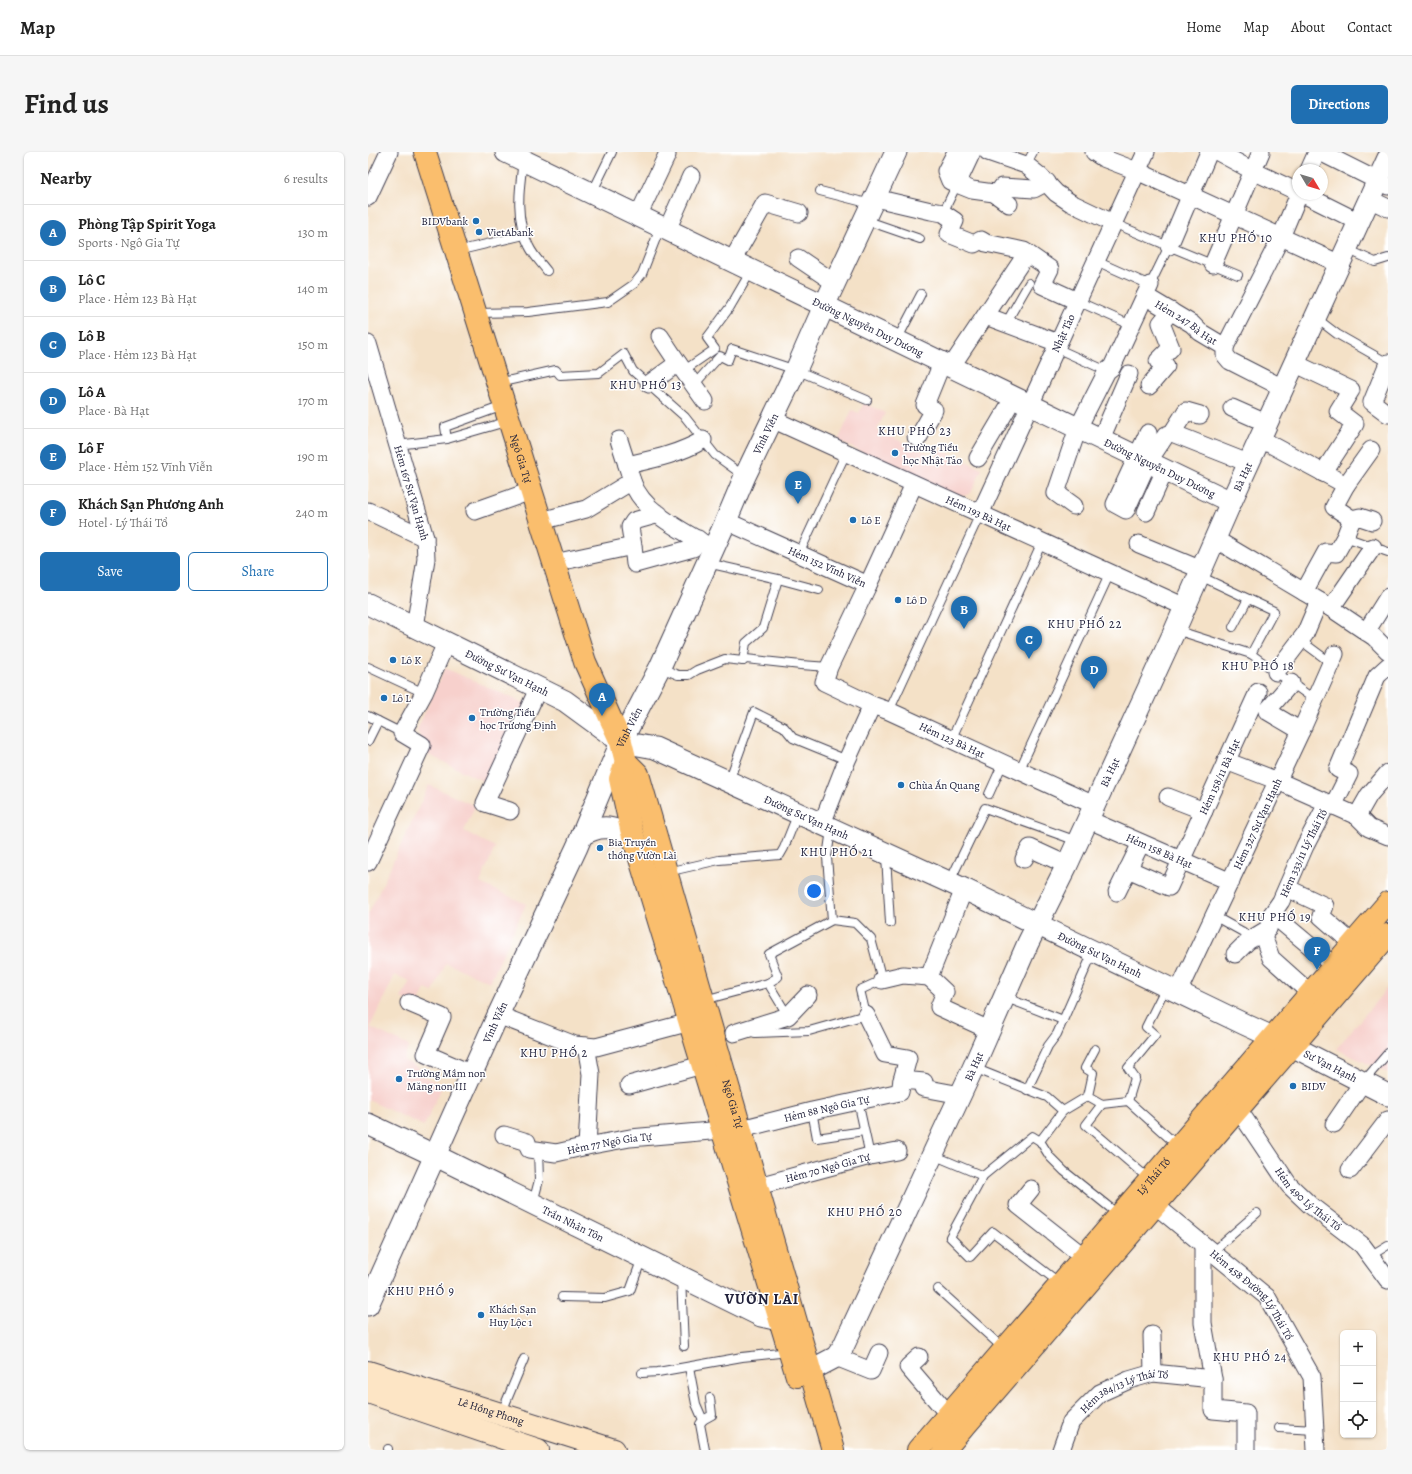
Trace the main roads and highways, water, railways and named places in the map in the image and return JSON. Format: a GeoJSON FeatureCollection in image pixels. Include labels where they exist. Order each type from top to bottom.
{"type":"FeatureCollection","features":[{"type":"Feature","properties":{"kind":"main road","name":"Ngô Gia Tự"},"geometry":{"type":"LineString","coordinates":[[425,152],[584,662],[624,752],[638,774],[704,1000],[724,1035],[732,1130],[779,1320],[820,1450]]}},
{"type":"Feature","properties":{"kind":"main road","name":"Ngô Gia Tự"},"geometry":{"type":"LineString","coordinates":[[624,752],[620,779],[634,838],[702,1066],[758,1186],[833,1450]]}},
{"type":"Feature","properties":{"kind":"main road","name":"Lý Thái Tổ"},"geometry":{"type":"LineString","coordinates":[[918,1450],[1388,903]]}},
{"type":"Feature","properties":{"kind":"main road","name":"Lý Thái Tổ"},"geometry":{"type":"LineString","coordinates":[[944,1450],[1388,935]]}},
{"type":"Feature","properties":{"kind":"main road","name":"Lê Hồng Phong"},"geometry":{"type":"LineString","coordinates":[[368,1372],[614,1450]]}},
{"type":"Feature","properties":{"kind":"main road","name":"Lê Hồng Phong"},"geometry":{"type":"LineString","coordinates":[[368,1392],[538,1450]]}},
{"type":"Feature","properties":{"kind":"place","name":"BIDVbank"},"geometry":{"type":"Point","coordinates":[476,221]}},
{"type":"Feature","properties":{"kind":"place","name":"VietAbank"},"geometry":{"type":"Point","coordinates":[479,232]}},
{"type":"Feature","properties":{"kind":"place","name":"Trường Tiểu học Nhật Tảo"},"geometry":{"type":"Point","coordinates":[895,453]}},
{"type":"Feature","properties":{"kind":"place","name":"Lô F"},"geometry":{"type":"Point","coordinates":[798,504]}},
{"type":"Feature","properties":{"kind":"place","name":"Lô E"},"geometry":{"type":"Point","coordinates":[853,520]}},
{"type":"Feature","properties":{"kind":"place","name":"Lô D"},"geometry":{"type":"Point","coordinates":[898,600]}},
{"type":"Feature","properties":{"kind":"place","name":"Lô C"},"geometry":{"type":"Point","coordinates":[964,629]}},
{"type":"Feature","properties":{"kind":"place","name":"Lô B"},"geometry":{"type":"Point","coordinates":[1029,659]}},
{"type":"Feature","properties":{"kind":"place","name":"Lô K"},"geometry":{"type":"Point","coordinates":[393,660]}},
{"type":"Feature","properties":{"kind":"place","name":"Lô A"},"geometry":{"type":"Point","coordinates":[1094,689]}},
{"type":"Feature","properties":{"kind":"place","name":"Lô L"},"geometry":{"type":"Point","coordinates":[384,698]}},
{"type":"Feature","properties":{"kind":"place","name":"Phòng Tập Spirit Yoga"},"geometry":{"type":"Point","coordinates":[602,716]}},
{"type":"Feature","properties":{"kind":"place","name":"Trường Tiểu học Trương Định"},"geometry":{"type":"Point","coordinates":[472,718]}},
{"type":"Feature","properties":{"kind":"place","name":"Chùa Ấn Quang"},"geometry":{"type":"Point","coordinates":[901,785]}},
{"type":"Feature","properties":{"kind":"place","name":"Bia Truyền thống Vườn Lài"},"geometry":{"type":"Point","coordinates":[600,848]}},
{"type":"Feature","properties":{"kind":"place","name":"Khách Sạn Phương Anh"},"geometry":{"type":"Point","coordinates":[1317,970]}},
{"type":"Feature","properties":{"kind":"place","name":"Trường Mầm non Măng non III"},"geometry":{"type":"Point","coordinates":[399,1079]}},
{"type":"Feature","properties":{"kind":"place","name":"BIDV"},"geometry":{"type":"Point","coordinates":[1293,1086]}},
{"type":"Feature","properties":{"kind":"place","name":"Khách Sạn Huy Lộc 1"},"geometry":{"type":"Point","coordinates":[481,1315]}},
{"type":"Feature","properties":{"kind":"district","name":"KHU PHỐ 10"},"geometry":{"type":"Point","coordinates":[1236,238]}},
{"type":"Feature","properties":{"kind":"district","name":"KHU PHỐ 13"},"geometry":{"type":"Point","coordinates":[646,385]}},
{"type":"Feature","properties":{"kind":"district","name":"KHU PHỐ 23"},"geometry":{"type":"Point","coordinates":[915,431]}},
{"type":"Feature","properties":{"kind":"district","name":"KHU PHỐ 22"},"geometry":{"type":"Point","coordinates":[1085,624]}},
{"type":"Feature","properties":{"kind":"district","name":"KHU PHỐ 18"},"geometry":{"type":"Point","coordinates":[1258,666]}},
{"type":"Feature","properties":{"kind":"district","name":"KHU PHỐ 21"},"geometry":{"type":"Point","coordinates":[837,852]}},
{"type":"Feature","properties":{"kind":"district","name":"KHU PHỐ 19"},"geometry":{"type":"Point","coordinates":[1275,917]}},
{"type":"Feature","properties":{"kind":"district","name":"KHU PHỐ 2"},"geometry":{"type":"Point","coordinates":[554,1053]}},
{"type":"Feature","properties":{"kind":"district","name":"KHU PHỐ 20"},"geometry":{"type":"Point","coordinates":[865,1212]}},
{"type":"Feature","properties":{"kind":"district","name":"KHU PHỐ 9"},"geometry":{"type":"Point","coordinates":[421,1291]}},
{"type":"Feature","properties":{"kind":"district","name":"VƯỜN LÀI"},"geometry":{"type":"Point","coordinates":[762,1299]}},
{"type":"Feature","properties":{"kind":"district","name":"KHU PHỐ 24"},"geometry":{"type":"Point","coordinates":[1250,1357]}}]}
